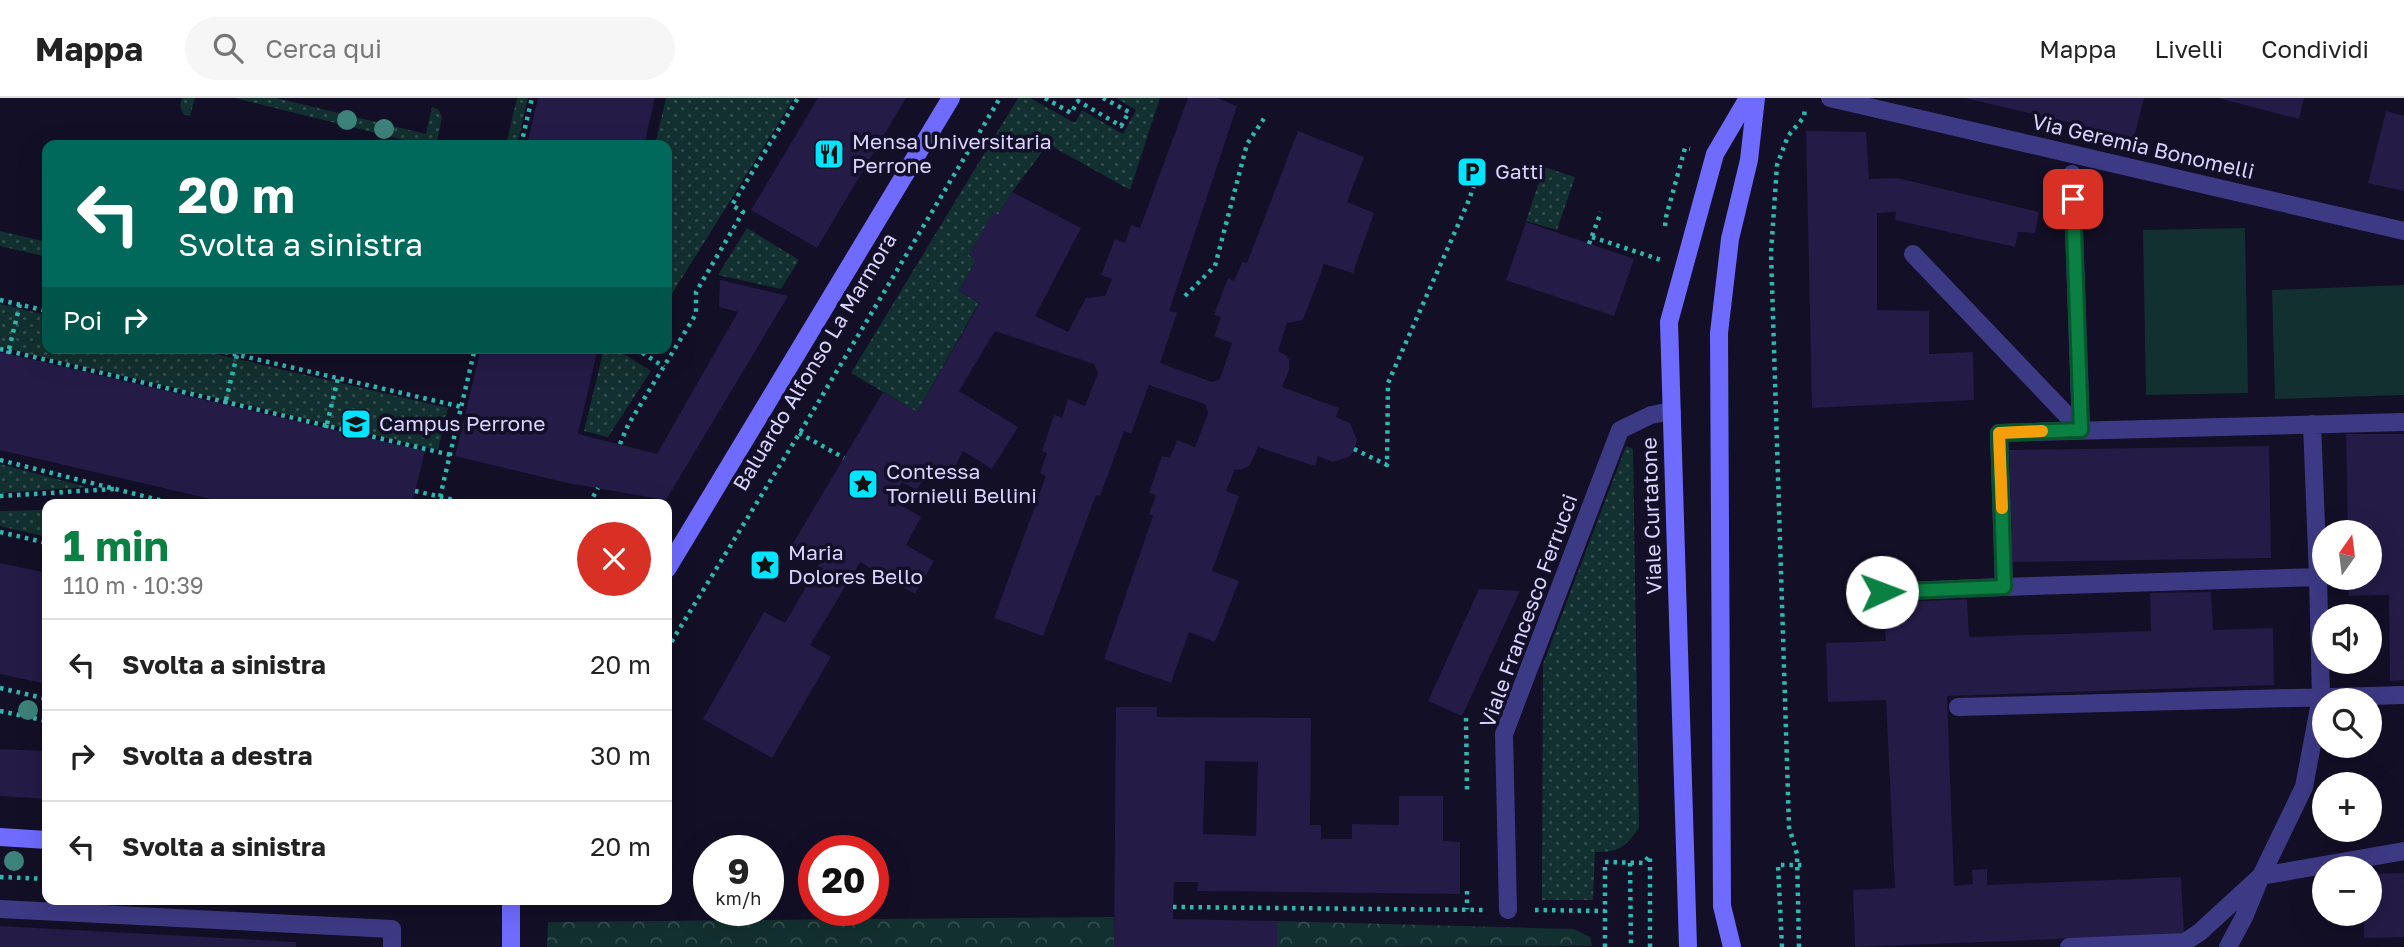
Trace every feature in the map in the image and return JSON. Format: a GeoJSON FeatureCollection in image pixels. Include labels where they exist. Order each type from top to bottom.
{"type":"FeatureCollection","features":[{"type":"Feature","properties":{"kind":"main road","name":"Baluardo Alfonso La Marmora"},"geometry":{"type":"LineString","coordinates":[[672,561],[951,98]]}},
{"type":"Feature","properties":{"kind":"main road","name":"Viale Curtatone"},"geometry":{"type":"LineString","coordinates":[[1688,947],[1669,322],[1715,154],[1748,98]]}},
{"type":"Feature","properties":{"kind":"main road"},"geometry":{"type":"LineString","coordinates":[[1732,947],[1722,906],[1719,333],[1730,239],[1749,160],[1756,98]]}},
{"type":"Feature","properties":{"kind":"main road"},"geometry":{"type":"LineString","coordinates":[[0,837],[42,839]]}},
{"type":"Feature","properties":{"kind":"main road"},"geometry":{"type":"LineString","coordinates":[[510,905],[511,947]]}},
{"type":"Feature","properties":{"kind":"street","name":"Via Geremia Bonomelli"},"geometry":{"type":"LineString","coordinates":[[1830,98],[2404,231]]}},
{"type":"Feature","properties":{"kind":"street"},"geometry":{"type":"LineString","coordinates":[[2072,174],[2081,430]]}},
{"type":"Feature","properties":{"kind":"street"},"geometry":{"type":"LineString","coordinates":[[1913,254],[2081,430]]}},
{"type":"Feature","properties":{"kind":"street","name":"Viale Francesco Ferrucci"},"geometry":{"type":"LineString","coordinates":[[1508,910],[1504,734],[1620,430],[1651,415],[1672,411]]}},
{"type":"Feature","properties":{"kind":"street"},"geometry":{"type":"LineString","coordinates":[[2004,587],[1999,433],[2404,422]]}},
{"type":"Feature","properties":{"kind":"street"},"geometry":{"type":"LineString","coordinates":[[2312,424],[2316,520]]}},
{"type":"Feature","properties":{"kind":"street"},"geometry":{"type":"LineString","coordinates":[[1882,592],[2312,577]]}},
{"type":"Feature","properties":{"kind":"street"},"geometry":{"type":"LineString","coordinates":[[2318,590],[2321,688]]}},
{"type":"Feature","properties":{"kind":"street"},"geometry":{"type":"LineString","coordinates":[[2382,696],[2404,695]]}},
{"type":"Feature","properties":{"kind":"street"},"geometry":{"type":"LineString","coordinates":[[1958,706],[2312,697]]}},
{"type":"Feature","properties":{"kind":"street"},"geometry":{"type":"LineString","coordinates":[[2228,947],[2304,788],[2312,745]]}},
{"type":"Feature","properties":{"kind":"street"},"geometry":{"type":"LineString","coordinates":[[2068,947],[2185,942],[2200,932],[2261,876],[2404,851]]}},
{"type":"Feature","properties":{"kind":"street"},"geometry":{"type":"LineString","coordinates":[[0,909],[392,929],[392,946]]}},
{"type":"Feature","properties":{"kind":"path"},"geometry":{"type":"LineString","coordinates":[[522,140],[532,98]]}},
{"type":"Feature","properties":{"kind":"path"},"geometry":{"type":"LineString","coordinates":[[672,354],[696,314],[696,292],[743,212],[732,205],[799,98]]}},
{"type":"Feature","properties":{"kind":"path","name":"Baluardo Alfonso La Marmora"},"geometry":{"type":"LineString","coordinates":[[672,641],[1000,98]]}},
{"type":"Feature","properties":{"kind":"path"},"geometry":{"type":"LineString","coordinates":[[1045,98],[1071,113],[1077,102],[1121,126],[1129,113],[1103,98]]}},
{"type":"Feature","properties":{"kind":"path"},"geometry":{"type":"LineString","coordinates":[[1799,947],[1797,854],[1789,827],[1771,267],[1777,165],[1788,136],[1804,115]]}},
{"type":"Feature","properties":{"kind":"path"},"geometry":{"type":"LineString","coordinates":[[1185,296],[1215,266],[1247,144],[1265,117]]}},
{"type":"Feature","properties":{"kind":"path"},"geometry":{"type":"LineString","coordinates":[[1354,449],[1387,465],[1388,383],[1469,200],[1478,173]]}},
{"type":"Feature","properties":{"kind":"path"},"geometry":{"type":"LineString","coordinates":[[1590,244],[1601,212]]}},
{"type":"Feature","properties":{"kind":"path"},"geometry":{"type":"LineString","coordinates":[[1592,237],[1662,260]]}},
{"type":"Feature","properties":{"kind":"path"},"geometry":{"type":"LineString","coordinates":[[0,300],[42,310]]}},
{"type":"Feature","properties":{"kind":"path"},"geometry":{"type":"LineString","coordinates":[[8,352],[20,304]]}},
{"type":"Feature","properties":{"kind":"path"},"geometry":{"type":"LineString","coordinates":[[0,349],[451,455]]}},
{"type":"Feature","properties":{"kind":"path"},"geometry":{"type":"LineString","coordinates":[[233,354],[462,407]]}},
{"type":"Feature","properties":{"kind":"path"},"geometry":{"type":"LineString","coordinates":[[439,497],[474,354]]}},
{"type":"Feature","properties":{"kind":"path"},"geometry":{"type":"LineString","coordinates":[[644,354],[664,367]]}},
{"type":"Feature","properties":{"kind":"path"},"geometry":{"type":"LineString","coordinates":[[620,444],[628,425],[672,354]]}},
{"type":"Feature","properties":{"kind":"path"},"geometry":{"type":"LineString","coordinates":[[226,402],[237,355]]}},
{"type":"Feature","properties":{"kind":"path"},"geometry":{"type":"LineString","coordinates":[[326,426],[338,378]]}},
{"type":"Feature","properties":{"kind":"path"},"geometry":{"type":"LineString","coordinates":[[799,433],[844,458]]}},
{"type":"Feature","properties":{"kind":"path"},"geometry":{"type":"LineString","coordinates":[[0,460],[157,499]]}},
{"type":"Feature","properties":{"kind":"path"},"geometry":{"type":"LineString","coordinates":[[592,499],[598,488]]}},
{"type":"Feature","properties":{"kind":"path"},"geometry":{"type":"LineString","coordinates":[[0,496],[121,489]]}},
{"type":"Feature","properties":{"kind":"path"},"geometry":{"type":"LineString","coordinates":[[415,491],[450,499]]}},
{"type":"Feature","properties":{"kind":"path"},"geometry":{"type":"LineString","coordinates":[[0,532],[42,542]]}},
{"type":"Feature","properties":{"kind":"path"},"geometry":{"type":"LineString","coordinates":[[0,688],[42,698]]}},
{"type":"Feature","properties":{"kind":"path"},"geometry":{"type":"LineString","coordinates":[[0,711],[42,720]]}},
{"type":"Feature","properties":{"kind":"path"},"geometry":{"type":"LineString","coordinates":[[1466,718],[1466,791]]}},
{"type":"Feature","properties":{"kind":"path"},"geometry":{"type":"LineString","coordinates":[[1605,947],[1605,862],[1644,863],[1650,855],[1650,947]]}},
{"type":"Feature","properties":{"kind":"path"},"geometry":{"type":"LineString","coordinates":[[1630,863],[1632,947]]}},
{"type":"Feature","properties":{"kind":"path"},"geometry":{"type":"LineString","coordinates":[[1782,947],[1778,865],[1804,865]]}},
{"type":"Feature","properties":{"kind":"path"},"geometry":{"type":"LineString","coordinates":[[0,877],[42,879]]}},
{"type":"Feature","properties":{"kind":"path"},"geometry":{"type":"LineString","coordinates":[[1467,891],[1467,909]]}},
{"type":"Feature","properties":{"kind":"path"},"geometry":{"type":"LineString","coordinates":[[1173,907],[1508,910]]}},
{"type":"Feature","properties":{"kind":"path"},"geometry":{"type":"LineString","coordinates":[[1550,911],[1605,911]]}},
{"type":"Feature","properties":{"kind":"green space"},"geometry":{"type":"Polygon","coordinates":[[[182,98],[195,98],[190,116],[183,114],[180,105],[182,98]]]}},
{"type":"Feature","properties":{"kind":"green space"},"geometry":{"type":"Polygon","coordinates":[[[235,98],[276,98],[426,134],[432,107],[438,109],[442,117],[437,140],[404,140],[235,98]]]}},
{"type":"Feature","properties":{"kind":"green space"},"geometry":{"type":"Polygon","coordinates":[[[517,98],[528,98],[518,140],[507,140],[517,98]]]}},
{"type":"Feature","properties":{"kind":"green space"},"geometry":{"type":"Polygon","coordinates":[[[666,98],[794,98],[672,294],[672,140],[656,140],[666,98]]]}},
{"type":"Feature","properties":{"kind":"green space"},"geometry":{"type":"Polygon","coordinates":[[[1018,98],[1030,98],[1075,123],[1082,110],[1123,134],[1136,110],[1116,98],[1160,98],[1130,190],[1048,144],[998,215],[993,213],[969,255],[976,260],[959,291],[979,303],[917,412],[851,373],[1018,98]]]}},
{"type":"Feature","properties":{"kind":"green space"},"geometry":{"type":"Polygon","coordinates":[[[1544,167],[1575,177],[1557,230],[1526,221],[1544,167]]]}},
{"type":"Feature","properties":{"kind":"green space"},"geometry":{"type":"Polygon","coordinates":[[[747,228],[799,260],[781,289],[718,275],[747,228]]]}},
{"type":"Feature","properties":{"kind":"green space"},"geometry":{"type":"Polygon","coordinates":[[[2245,228],[2248,393],[2146,395],[2143,230],[2245,228]]]}},
{"type":"Feature","properties":{"kind":"green space"},"geometry":{"type":"Polygon","coordinates":[[[0,231],[42,241],[42,256],[0,246],[0,231]]]}},
{"type":"Feature","properties":{"kind":"green space"},"geometry":{"type":"Polygon","coordinates":[[[2404,285],[2404,395],[2275,399],[2272,290],[2404,285]]]}},
{"type":"Feature","properties":{"kind":"green space"},"geometry":{"type":"Polygon","coordinates":[[[0,304],[42,314],[42,354],[216,354],[448,408],[438,450],[0,347],[0,304]]]}},
{"type":"Feature","properties":{"kind":"green space"},"geometry":{"type":"Polygon","coordinates":[[[603,354],[624,354],[651,371],[608,437],[584,431],[603,354]]]}},
{"type":"Feature","properties":{"kind":"green space"},"geometry":{"type":"Polygon","coordinates":[[[1626,446],[1633,449],[1639,828],[1621,848],[1595,852],[1593,900],[1542,900],[1543,664],[1626,446]]]}},
{"type":"Feature","properties":{"kind":"green space"},"geometry":{"type":"Polygon","coordinates":[[[0,464],[87,487],[0,493],[0,464]]]}},
{"type":"Feature","properties":{"kind":"green space"},"geometry":{"type":"Polygon","coordinates":[[[42,510],[42,536],[0,526],[0,511],[42,510]]]}},
{"type":"Feature","properties":{"kind":"green space"},"geometry":{"type":"Polygon","coordinates":[[[1114,917],[1114,947],[547,947],[548,922],[693,921],[693,926],[784,926],[784,920],[798,920],[798,926],[889,926],[889,919],[1114,917]]]}},
{"type":"Feature","properties":{"kind":"green space"},"geometry":{"type":"Polygon","coordinates":[[[1277,921],[1574,929],[1590,937],[1592,946],[1277,947],[1277,921]]]}},
{"type":"Feature","properties":{"kind":"building"},"geometry":{"type":"Polygon","coordinates":[[[538,98],[655,98],[645,140],[528,140],[538,98]]]}},
{"type":"Feature","properties":{"kind":"building","name":"Mensa Universitaria Perrone"},"geometry":{"type":"Polygon","coordinates":[[[818,98],[906,98],[817,248],[751,210],[818,98]]]}},
{"type":"Feature","properties":{"kind":"building"},"geometry":{"type":"Polygon","coordinates":[[[1188,98],[1217,98],[1237,106],[1169,311],[1177,313],[1160,363],[1212,382],[1220,379],[1232,343],[1214,336],[1221,317],[1214,315],[1228,278],[1234,281],[1242,262],[1247,263],[1298,131],[1364,157],[1347,202],[1374,213],[1353,273],[1324,264],[1303,320],[1287,323],[1278,351],[1289,360],[1289,370],[1282,387],[1339,408],[1336,417],[1350,423],[1357,440],[1354,449],[1351,456],[1333,462],[1318,456],[1315,466],[1258,447],[1250,465],[1241,470],[1235,469],[1226,491],[1239,496],[1212,571],[1239,581],[1215,642],[1189,632],[1171,683],[1104,659],[1153,516],[1149,514],[1156,495],[1149,493],[1162,456],[1170,458],[1177,440],[1195,447],[1208,413],[1205,404],[1149,385],[1131,434],[1124,431],[1100,496],[1096,495],[1043,636],[994,618],[1046,476],[1040,473],[1047,453],[1042,451],[1054,415],[1062,418],[1068,399],[1085,406],[1098,373],[1094,364],[995,331],[959,391],[1018,427],[992,469],[963,451],[948,481],[927,471],[917,490],[902,482],[892,500],[921,517],[906,545],[934,561],[915,594],[860,562],[810,645],[831,657],[772,758],[703,719],[764,612],[785,623],[820,563],[792,545],[883,392],[917,412],[980,303],[959,291],[976,260],[969,255],[993,212],[998,215],[1012,192],[1081,228],[1035,316],[1068,332],[1086,298],[1105,296],[1112,279],[1101,275],[1115,239],[1125,243],[1131,225],[1140,228],[1188,98]]]}},
{"type":"Feature","properties":{"kind":"building"},"geometry":{"type":"Polygon","coordinates":[[[1965,98],[2144,98],[2134,138],[1965,98]]]}},
{"type":"Feature","properties":{"kind":"building"},"geometry":{"type":"Polygon","coordinates":[[[2218,98],[2304,98],[2299,119],[2218,98]]]}},
{"type":"Feature","properties":{"kind":"building"},"geometry":{"type":"Polygon","coordinates":[[[2386,111],[2404,116],[2404,191],[2368,183],[2386,111]]]}},
{"type":"Feature","properties":{"kind":"building"},"geometry":{"type":"Polygon","coordinates":[[[1806,131],[1866,132],[1869,179],[1897,178],[2039,212],[2035,233],[2018,232],[2015,247],[1895,220],[1896,212],[1877,213],[1877,310],[1929,311],[1929,354],[1973,352],[1974,400],[1812,408],[1806,131]]]}},
{"type":"Feature","properties":{"kind":"building"},"geometry":{"type":"Polygon","coordinates":[[[1526,222],[1634,259],[1614,316],[1506,280],[1526,222]]]}},
{"type":"Feature","properties":{"kind":"building"},"geometry":{"type":"Polygon","coordinates":[[[720,280],[788,296],[667,499],[567,483],[455,456],[480,354],[597,354],[578,434],[657,454],[738,312],[719,307],[720,280]]]}},
{"type":"Feature","properties":{"kind":"building"},"geometry":{"type":"Polygon","coordinates":[[[0,352],[425,451],[413,499],[211,499],[0,450],[0,352]]]}},
{"type":"Feature","properties":{"kind":"building"},"geometry":{"type":"Polygon","coordinates":[[[2346,434],[2404,434],[2404,680],[2390,681],[2389,595],[2349,596],[2349,590],[2382,590],[2382,520],[2348,520],[2346,434]]]}},
{"type":"Feature","properties":{"kind":"building"},"geometry":{"type":"Polygon","coordinates":[[[2269,446],[2271,558],[2011,562],[2009,450],[2269,446]]]}},
{"type":"Feature","properties":{"kind":"building"},"geometry":{"type":"Polygon","coordinates":[[[0,563],[42,572],[42,683],[0,674],[0,563]]]}},
{"type":"Feature","properties":{"kind":"building"},"geometry":{"type":"Polygon","coordinates":[[[1479,589],[1520,591],[1462,716],[1428,701],[1479,589]]]}},
{"type":"Feature","properties":{"kind":"building"},"geometry":{"type":"Polygon","coordinates":[[[2211,592],[2213,630],[2273,628],[2274,685],[1947,696],[1954,886],[1973,884],[1972,870],[1987,869],[1987,885],[2181,877],[2184,934],[1855,947],[1853,890],[1895,888],[1886,700],[1828,702],[1826,643],[1886,641],[1883,603],[1967,599],[1969,637],[2151,631],[2150,593],[2211,592]]]}},
{"type":"Feature","properties":{"kind":"building"},"geometry":{"type":"Polygon","coordinates":[[[1116,707],[1157,707],[1157,717],[1311,718],[1310,825],[1321,825],[1321,839],[1352,839],[1352,824],[1399,825],[1399,796],[1443,796],[1443,841],[1460,842],[1460,894],[1197,891],[1198,882],[1174,882],[1173,919],[1277,921],[1277,947],[1114,947],[1116,707]],[[1205,761],[1203,834],[1256,836],[1258,762],[1205,761]]]}},
{"type":"Feature","properties":{"kind":"building"},"geometry":{"type":"Polygon","coordinates":[[[0,749],[42,751],[42,799],[0,796],[0,749]]]}},
{"type":"Feature","properties":{"kind":"building"},"geometry":{"type":"Polygon","coordinates":[[[2404,873],[2404,937],[2364,938],[2364,926],[2382,926],[2382,874],[2404,873]]]}},
{"type":"Feature","properties":{"kind":"building"},"geometry":{"type":"Polygon","coordinates":[[[0,926],[296,942],[296,947],[0,947],[0,926]]]}},
{"type":"Feature","properties":{"kind":"slow traffic"},"geometry":{"type":"LineString","coordinates":[[2002,508],[1999,433],[2042,431]]}},
{"type":"Feature","properties":{"kind":"place","name":"Mensa Universitaria Perrone"},"geometry":{"type":"Point","coordinates":[829,154]}},
{"type":"Feature","properties":{"kind":"place","name":"Gatti"},"geometry":{"type":"Point","coordinates":[1472,172]}},
{"type":"Feature","properties":{"kind":"place","name":"Campus Perrone"},"geometry":{"type":"Point","coordinates":[356,424]}},
{"type":"Feature","properties":{"kind":"place","name":"Contessa Tornielli Bellini"},"geometry":{"type":"Point","coordinates":[863,484]}},
{"type":"Feature","properties":{"kind":"place","name":"Maria Dolores Bello"},"geometry":{"type":"Point","coordinates":[765,565]}},
{"type":"Feature","properties":{"kind":"route"},"geometry":{"type":"LineString","coordinates":[[1882,592],[2004,587],[1999,433],[2081,430],[2073,199]]}}]}
